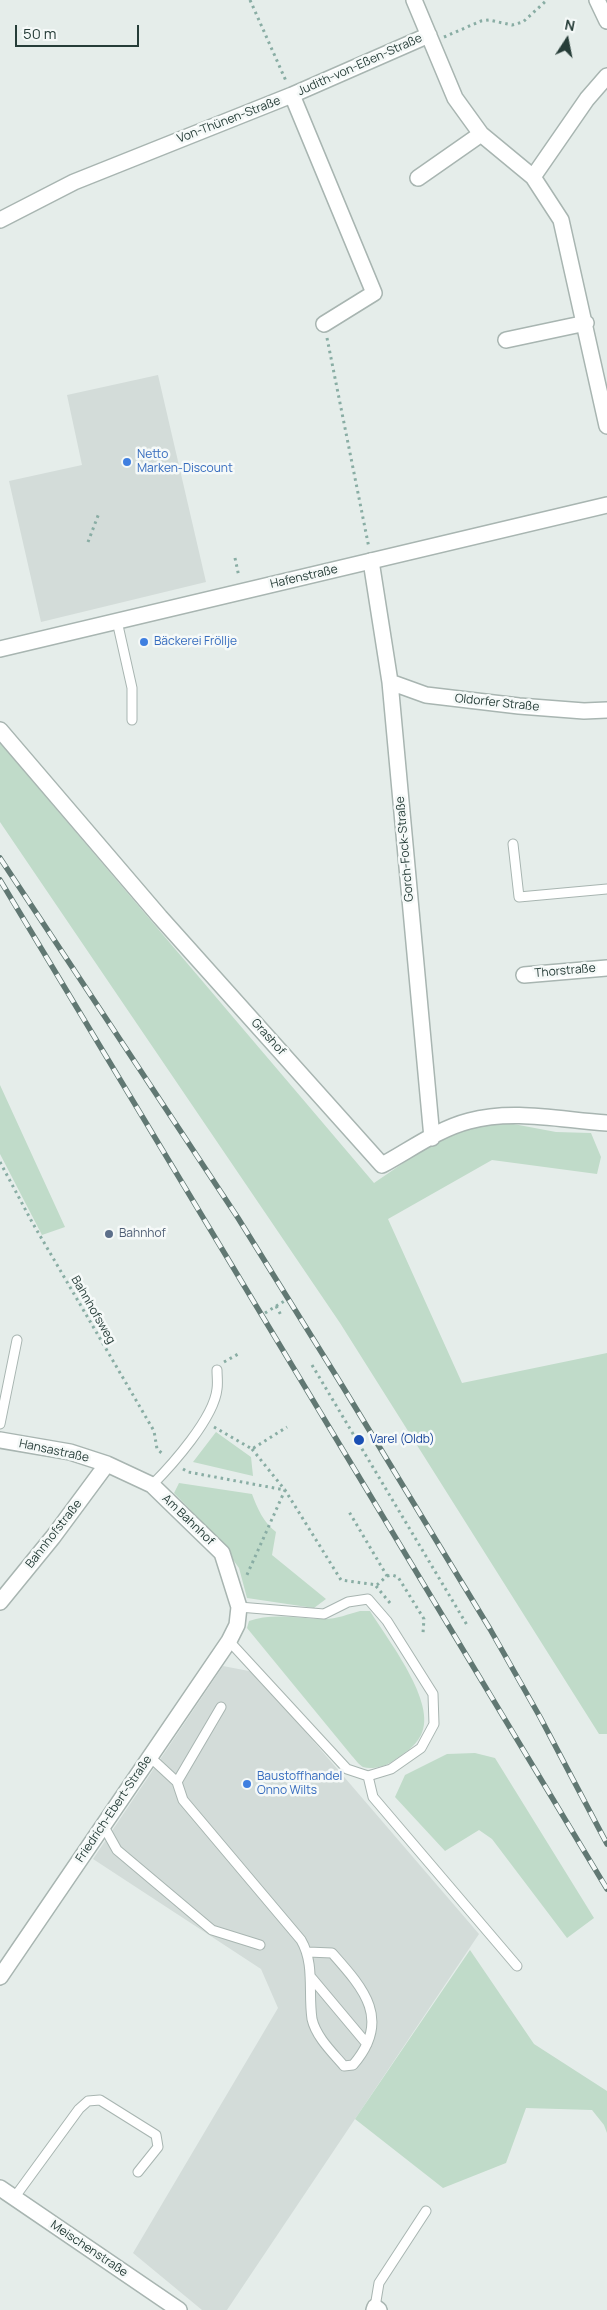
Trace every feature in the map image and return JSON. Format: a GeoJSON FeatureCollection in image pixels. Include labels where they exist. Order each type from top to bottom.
{"type":"FeatureCollection","features":[{"type":"Feature","properties":{"kind":"street","name":"Judith-von-Eßen-Straße"},"geometry":{"type":"LineString","coordinates":[[414,0],[455,98],[481,134],[533,177],[561,220],[586,323],[607,426]]}},
{"type":"Feature","properties":{"kind":"street"},"geometry":{"type":"LineString","coordinates":[[598,0],[607,21]]}},
{"type":"Feature","properties":{"kind":"street","name":"Judith-von-Eßen-Straße"},"geometry":{"type":"LineString","coordinates":[[292,95],[430,39]]}},
{"type":"Feature","properties":{"kind":"street"},"geometry":{"type":"LineString","coordinates":[[533,177],[587,99],[607,76]]}},
{"type":"Feature","properties":{"kind":"street","name":"Von-Thünen-Straße"},"geometry":{"type":"LineString","coordinates":[[0,220],[74,182],[292,95],[374,293],[324,324]]}},
{"type":"Feature","properties":{"kind":"street"},"geometry":{"type":"LineString","coordinates":[[418,178],[481,134]]}},
{"type":"Feature","properties":{"kind":"street"},"geometry":{"type":"LineString","coordinates":[[506,340],[586,323]]}},
{"type":"Feature","properties":{"kind":"street","name":"Hafenstraße"},"geometry":{"type":"LineString","coordinates":[[0,649],[607,505]]}},
{"type":"Feature","properties":{"kind":"street","name":"Gorch-Fock-Straße"},"geometry":{"type":"LineString","coordinates":[[371,561],[390,682],[432,1138]]}},
{"type":"Feature","properties":{"kind":"street","name":"Oldorfer Straße"},"geometry":{"type":"LineString","coordinates":[[390,682],[426,695],[519,706],[584,711],[607,710]]}},
{"type":"Feature","properties":{"kind":"street","name":"Grashof"},"geometry":{"type":"LineString","coordinates":[[0,730],[160,917],[382,1165],[468,1121],[513,1114],[607,1123]]}},
{"type":"Feature","properties":{"kind":"street","name":"Thorstraße"},"geometry":{"type":"LineString","coordinates":[[524,975],[607,968]]}},
{"type":"Feature","properties":{"kind":"street","name":"Hansastraße"},"geometry":{"type":"LineString","coordinates":[[0,1440],[70,1452],[107,1464]]}},
{"type":"Feature","properties":{"kind":"street"},"geometry":{"type":"LineString","coordinates":[[107,1464],[152,1485]]}},
{"type":"Feature","properties":{"kind":"street","name":"Bahnhofstraße"},"geometry":{"type":"LineString","coordinates":[[0,1602],[53,1537],[107,1464]]}},
{"type":"Feature","properties":{"kind":"street","name":"Am Bahnhof"},"geometry":{"type":"LineString","coordinates":[[152,1485],[222,1553],[238,1603]]}},
{"type":"Feature","properties":{"kind":"street"},"geometry":{"type":"LineString","coordinates":[[229,1641],[236,1625],[238,1603]]}},
{"type":"Feature","properties":{"kind":"street","name":"Friedrich-Ebert-Straße"},"geometry":{"type":"LineString","coordinates":[[0,1977],[229,1641]]}},
{"type":"Feature","properties":{"kind":"street","name":"Meischenstraße"},"geometry":{"type":"LineString","coordinates":[[0,2188],[179,2310]]}},
{"type":"Feature","properties":{"kind":"lane"},"geometry":{"type":"LineString","coordinates":[[117,621],[132,688],[132,720]]}},
{"type":"Feature","properties":{"kind":"lane"},"geometry":{"type":"LineString","coordinates":[[513,844],[519,897],[607,889]]}},
{"type":"Feature","properties":{"kind":"lane"},"geometry":{"type":"LineString","coordinates":[[0,1424],[17,1340]]}},
{"type":"Feature","properties":{"kind":"lane"},"geometry":{"type":"LineString","coordinates":[[152,1485],[174,1463],[211,1408],[217,1390],[219,1366]]}},
{"type":"Feature","properties":{"kind":"lane"},"geometry":{"type":"LineString","coordinates":[[229,1641],[347,1769],[368,1776],[391,1769],[421,1748],[434,1724],[433,1694],[386,1621],[368,1599],[348,1602],[324,1614],[238,1603]]}},
{"type":"Feature","properties":{"kind":"lane"},"geometry":{"type":"LineString","coordinates":[[177,1782],[221,1707]]}},
{"type":"Feature","properties":{"kind":"lane"},"geometry":{"type":"LineString","coordinates":[[150,1757],[177,1782],[183,1800],[301,1940],[308,1952],[312,2020],[318,2033],[344,2066],[353,2065],[364,2052],[372,2031],[368,1998],[357,1981],[332,1953],[308,1952]]}},
{"type":"Feature","properties":{"kind":"lane"},"geometry":{"type":"LineString","coordinates":[[368,1776],[373,1797],[517,1966]]}},
{"type":"Feature","properties":{"kind":"lane"},"geometry":{"type":"LineString","coordinates":[[103,1825],[116,1850],[212,1930],[260,1946]]}},
{"type":"Feature","properties":{"kind":"lane"},"geometry":{"type":"LineString","coordinates":[[310,1976],[367,2044]]}},
{"type":"Feature","properties":{"kind":"lane"},"geometry":{"type":"LineString","coordinates":[[14,2198],[79,2109],[88,2101],[100,2100],[156,2135],[158,2147],[138,2172]]}},
{"type":"Feature","properties":{"kind":"lane"},"geometry":{"type":"LineString","coordinates":[[376,2309],[379,2283],[426,2211]]}},
{"type":"Feature","properties":{"kind":"path"},"geometry":{"type":"LineString","coordinates":[[250,0],[292,95]]}},
{"type":"Feature","properties":{"kind":"path"},"geometry":{"type":"LineString","coordinates":[[430,39],[481,21],[489,20],[512,25],[523,22],[547,0]]}},
{"type":"Feature","properties":{"kind":"path"},"geometry":{"type":"LineString","coordinates":[[324,324],[371,561]]}},
{"type":"Feature","properties":{"kind":"path"},"geometry":{"type":"LineString","coordinates":[[88,542],[100,513]]}},
{"type":"Feature","properties":{"kind":"path"},"geometry":{"type":"LineString","coordinates":[[234,558],[242,591]]}},
{"type":"Feature","properties":{"kind":"path","name":"Bahnhofsweg"},"geometry":{"type":"LineString","coordinates":[[0,1162],[32,1222],[154,1431],[157,1448],[188,1472],[285,1490]]}},
{"type":"Feature","properties":{"kind":"path"},"geometry":{"type":"LineString","coordinates":[[265,1313],[286,1300]]}},
{"type":"Feature","properties":{"kind":"path"},"geometry":{"type":"LineString","coordinates":[[276,1306],[282,1317]]}},
{"type":"Feature","properties":{"kind":"path"},"geometry":{"type":"LineString","coordinates":[[219,1366],[240,1353]]}},
{"type":"Feature","properties":{"kind":"path"},"geometry":{"type":"LineString","coordinates":[[312,1366],[468,1625]]}},
{"type":"Feature","properties":{"kind":"path"},"geometry":{"type":"LineString","coordinates":[[203,1420],[252,1449],[285,1490],[341,1580],[377,1585],[392,1607]]}},
{"type":"Feature","properties":{"kind":"path"},"geometry":{"type":"LineString","coordinates":[[252,1449],[287,1428]]}},
{"type":"Feature","properties":{"kind":"path"},"geometry":{"type":"LineString","coordinates":[[238,1603],[285,1490]]}},
{"type":"Feature","properties":{"kind":"path"},"geometry":{"type":"LineString","coordinates":[[348,1510],[387,1576]]}},
{"type":"Feature","properties":{"kind":"path"},"geometry":{"type":"LineString","coordinates":[[377,1585],[387,1576],[392,1574],[398,1576],[424,1618],[423,1633]]}},
{"type":"Feature","properties":{"kind":"shaded area"},"geometry":{"type":"Polygon","coordinates":[[[158,375],[206,582],[41,622],[9,481],[82,465],[67,395],[158,375]]]}},
{"type":"Feature","properties":{"kind":"shaded area"},"geometry":{"type":"Polygon","coordinates":[[[223,1666],[254,1672],[479,1934],[227,2310],[202,2310],[133,2253],[278,2008],[261,1969],[93,1859],[223,1666]]]}},
{"type":"Feature","properties":{"kind":"green space"},"geometry":{"type":"Polygon","coordinates":[[[0,743],[374,1183],[434,1142],[492,1120],[556,1132],[591,1133],[601,1157],[597,1174],[492,1160],[388,1219],[462,1383],[607,1353],[607,1734],[599,1734],[340,1323],[0,822],[0,743]]]}},
{"type":"Feature","properties":{"kind":"green space"},"geometry":{"type":"Polygon","coordinates":[[[0,1085],[65,1227],[42,1235],[0,1154],[0,1085]]]}},
{"type":"Feature","properties":{"kind":"green space"},"geometry":{"type":"Polygon","coordinates":[[[216,1432],[251,1457],[253,1476],[193,1462],[216,1432]]]}},
{"type":"Feature","properties":{"kind":"green space"},"geometry":{"type":"Polygon","coordinates":[[[179,1483],[252,1494],[261,1515],[276,1532],[272,1555],[326,1599],[314,1608],[247,1598],[239,1568],[215,1535],[174,1493],[179,1483]]]}},
{"type":"Feature","properties":{"kind":"green space"},"geometry":{"type":"Polygon","coordinates":[[[360,1611],[370,1611],[398,1654],[417,1689],[423,1706],[424,1722],[421,1735],[412,1747],[390,1763],[375,1768],[363,1767],[357,1762],[247,1628],[249,1621],[258,1618],[329,1619],[360,1611]]]}},
{"type":"Feature","properties":{"kind":"green space"},"geometry":{"type":"Polygon","coordinates":[[[475,1753],[495,1758],[594,1918],[567,1938],[492,1839],[479,1830],[445,1851],[395,1797],[405,1775],[447,1754],[475,1753]]]}},
{"type":"Feature","properties":{"kind":"green space"},"geometry":{"type":"Polygon","coordinates":[[[470,1950],[534,2044],[607,2091],[607,2133],[604,2125],[592,2110],[526,2108],[506,2163],[443,2188],[355,2119],[470,1950]]]}},
{"type":"Feature","properties":{"kind":"railway"},"geometry":{"type":"LineString","coordinates":[[0,858],[238,1218],[343,1387],[490,1629],[540,1717],[607,1844]]}},
{"type":"Feature","properties":{"kind":"railway"},"geometry":{"type":"LineString","coordinates":[[0,880],[607,1889]]}},
{"type":"Feature","properties":{"kind":"place","name":"Netto Marken-Discount"},"geometry":{"type":"Point","coordinates":[127,462]}},
{"type":"Feature","properties":{"kind":"place","name":"Bäckerei Fröllje"},"geometry":{"type":"Point","coordinates":[144,642]}},
{"type":"Feature","properties":{"kind":"place","name":"Bahnhof"},"geometry":{"type":"Point","coordinates":[109,1234]}},
{"type":"Feature","properties":{"kind":"place","name":"Varel (Oldb)"},"geometry":{"type":"Point","coordinates":[359,1440]}},
{"type":"Feature","properties":{"kind":"place","name":"Baustoffhandel Onno Wilts"},"geometry":{"type":"Point","coordinates":[247,1784]}}]}
